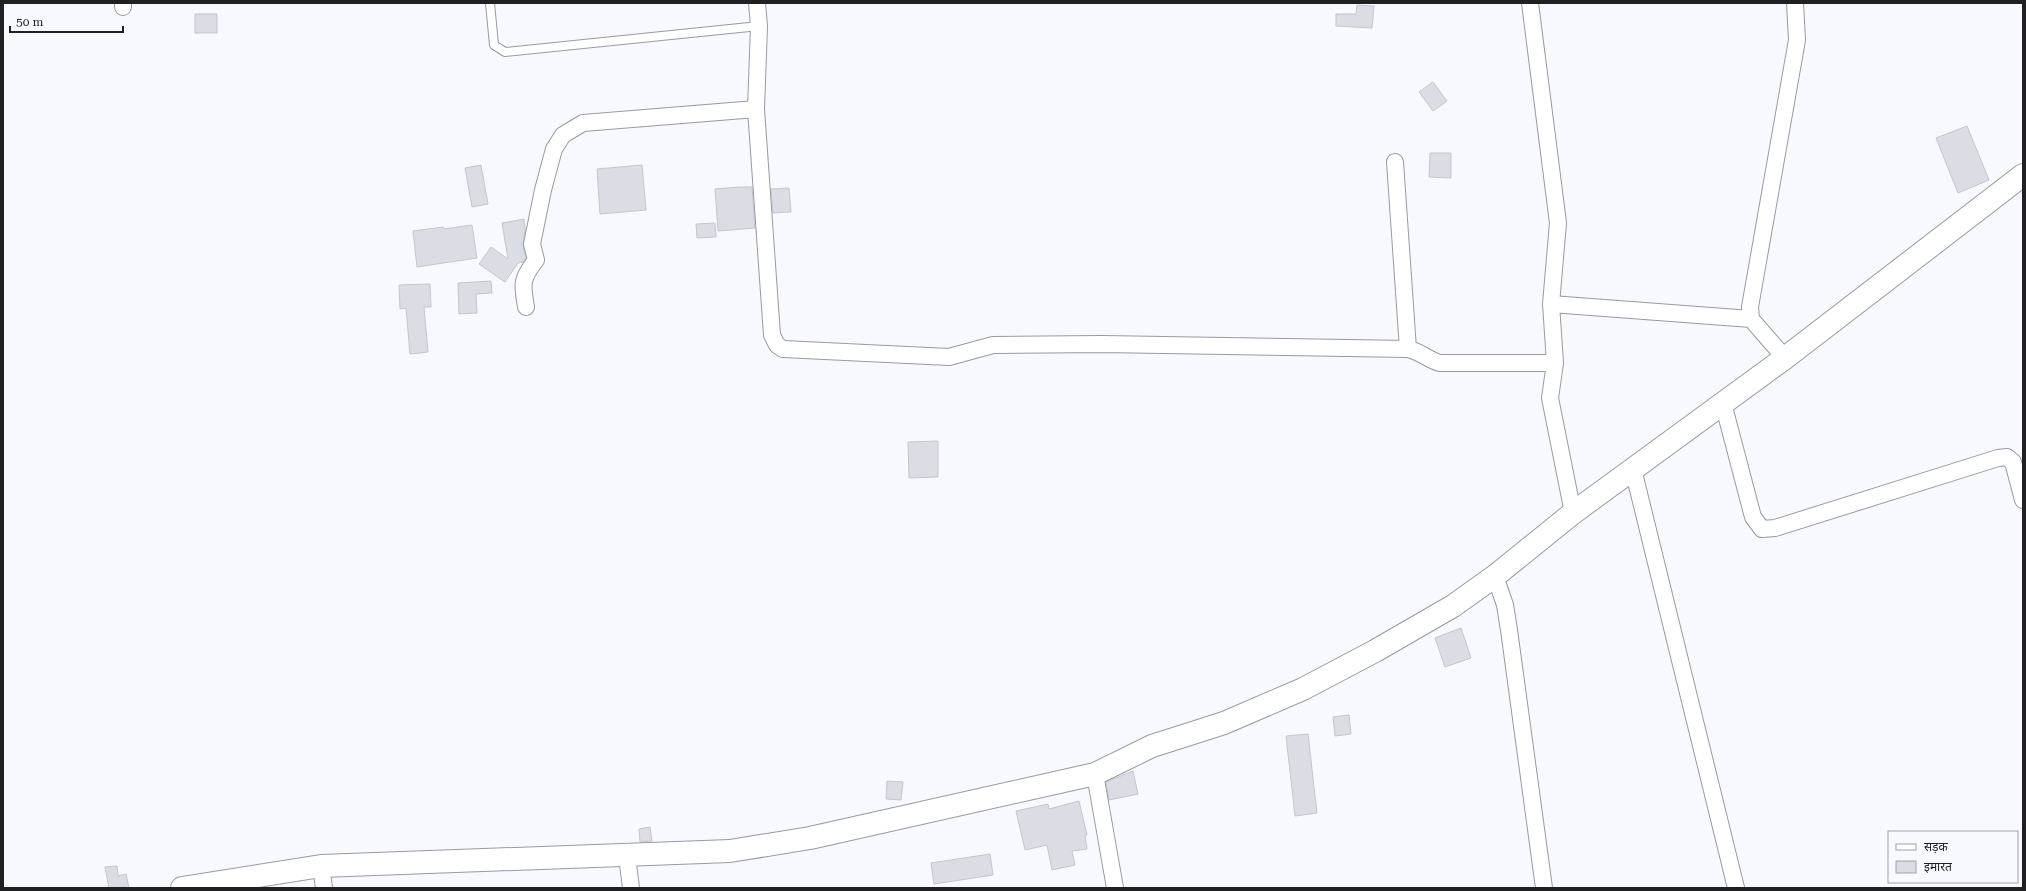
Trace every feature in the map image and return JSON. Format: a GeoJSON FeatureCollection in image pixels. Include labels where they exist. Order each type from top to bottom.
{"type":"FeatureCollection","features":[{"type":"Feature","properties":{"kind":"street"},"geometry":{"type":"LineString","coordinates":[[757,3],[759,26],[756,109],[772,335],[777,345],[783,349],[949,357],[993,346],[1008,345],[1102,344],[1408,349],[1414,350],[1431,361],[1440,363],[1555,363]]}},
{"type":"Feature","properties":{"kind":"street"},"geometry":{"type":"LineString","coordinates":[[1530,3],[1558,223],[1551,304],[1555,363],[1550,398],[1573,513]]}},
{"type":"Feature","properties":{"kind":"street"},"geometry":{"type":"LineString","coordinates":[[1785,358],[1751,319],[1750,307],[1797,40],[1795,3]]}},
{"type":"Feature","properties":{"kind":"street"},"geometry":{"type":"LineString","coordinates":[[526,307],[522,284],[528,269],[536,260],[532,244],[543,190],[554,150],[563,135],[583,123],[756,109]]}},
{"type":"Feature","properties":{"kind":"street"},"geometry":{"type":"LineString","coordinates":[[1395,162],[1408,349]]}},
{"type":"Feature","properties":{"kind":"street"},"geometry":{"type":"LineString","coordinates":[[182,888],[321,866],[627,856],[730,851],[810,838],[1095,774],[1152,746],[1224,723],[1303,689],[1375,651],[1453,606],[1495,576],[1573,513],[1785,358],[2023,175]]}},
{"type":"Feature","properties":{"kind":"street"},"geometry":{"type":"LineString","coordinates":[[1551,304],[1751,319]]}},
{"type":"Feature","properties":{"kind":"street"},"geometry":{"type":"LineString","coordinates":[[1722,403],[1753,517],[1762,529],[1775,528],[1998,458],[2007,457],[2013,462],[2023,500]]}},
{"type":"Feature","properties":{"kind":"street"},"geometry":{"type":"LineString","coordinates":[[1633,469],[1736,888]]}},
{"type":"Feature","properties":{"kind":"street"},"geometry":{"type":"LineString","coordinates":[[1495,576],[1503,599],[1509,630],[1544,888]]}},
{"type":"Feature","properties":{"kind":"street"},"geometry":{"type":"LineString","coordinates":[[1095,774],[1116,888]]}},
{"type":"Feature","properties":{"kind":"street"},"geometry":{"type":"LineString","coordinates":[[627,856],[631,888]]}},
{"type":"Feature","properties":{"kind":"street"},"geometry":{"type":"LineString","coordinates":[[321,866],[324,888]]}},
{"type":"Feature","properties":{"kind":"lane"},"geometry":{"type":"LineString","coordinates":[[490,3],[494,45],[505,52],[759,26]]}},
{"type":"Feature","properties":{"kind":"building"},"geometry":{"type":"Polygon","coordinates":[[[1357,5],[1374,6],[1372,28],[1336,26],[1336,14],[1356,14],[1357,5]]]}},
{"type":"Feature","properties":{"kind":"building"},"geometry":{"type":"Polygon","coordinates":[[[195,14],[217,14],[217,33],[195,33],[195,14]]]}},
{"type":"Feature","properties":{"kind":"building"},"geometry":{"type":"Polygon","coordinates":[[[1433,82],[1447,101],[1433,111],[1419,92],[1433,82]]]}},
{"type":"Feature","properties":{"kind":"building"},"geometry":{"type":"Polygon","coordinates":[[[1967,126],[1989,180],[1958,193],[1936,138],[1967,126]]]}},
{"type":"Feature","properties":{"kind":"building"},"geometry":{"type":"Polygon","coordinates":[[[1430,153],[1451,153],[1451,178],[1429,177],[1430,153]]]}},
{"type":"Feature","properties":{"kind":"building"},"geometry":{"type":"Polygon","coordinates":[[[481,165],[488,204],[472,207],[465,168],[481,165]]]}},
{"type":"Feature","properties":{"kind":"building"},"geometry":{"type":"Polygon","coordinates":[[[642,165],[646,210],[600,214],[597,169],[642,165]]]}},
{"type":"Feature","properties":{"kind":"building"},"geometry":{"type":"Polygon","coordinates":[[[752,187],[755,228],[718,231],[715,189],[752,187]]]}},
{"type":"Feature","properties":{"kind":"building"},"geometry":{"type":"Polygon","coordinates":[[[789,188],[791,212],[773,213],[771,189],[789,188]]]}},
{"type":"Feature","properties":{"kind":"building"},"geometry":{"type":"Polygon","coordinates":[[[524,219],[525,229],[523,246],[526,258],[523,262],[518,263],[505,282],[479,264],[491,247],[508,259],[502,223],[524,219]]]}},
{"type":"Feature","properties":{"kind":"building"},"geometry":{"type":"Polygon","coordinates":[[[715,223],[716,237],[697,238],[696,224],[715,223]]]}},
{"type":"Feature","properties":{"kind":"building"},"geometry":{"type":"Polygon","coordinates":[[[472,225],[477,258],[417,267],[413,231],[472,225]]]}},
{"type":"Feature","properties":{"kind":"building"},"geometry":{"type":"Polygon","coordinates":[[[491,281],[492,293],[476,294],[477,313],[459,314],[458,283],[491,281]]]}},
{"type":"Feature","properties":{"kind":"building"},"geometry":{"type":"Polygon","coordinates":[[[430,284],[431,307],[424,307],[428,352],[410,354],[406,308],[400,309],[399,285],[430,284]]]}},
{"type":"Feature","properties":{"kind":"building"},"geometry":{"type":"Polygon","coordinates":[[[938,441],[938,477],[909,478],[908,442],[938,441]]]}},
{"type":"Feature","properties":{"kind":"building"},"geometry":{"type":"Polygon","coordinates":[[[1461,628],[1471,658],[1445,667],[1435,638],[1461,628]]]}},
{"type":"Feature","properties":{"kind":"building"},"geometry":{"type":"Polygon","coordinates":[[[1349,715],[1351,734],[1335,736],[1333,717],[1349,715]]]}},
{"type":"Feature","properties":{"kind":"building"},"geometry":{"type":"Polygon","coordinates":[[[1308,734],[1317,813],[1295,816],[1286,736],[1308,734]]]}},
{"type":"Feature","properties":{"kind":"building"},"geometry":{"type":"Polygon","coordinates":[[[1133,771],[1138,794],[1109,800],[1106,782],[1133,771]]]}},
{"type":"Feature","properties":{"kind":"building"},"geometry":{"type":"Polygon","coordinates":[[[887,781],[903,782],[901,800],[886,799],[887,781]]]}},
{"type":"Feature","properties":{"kind":"building"},"geometry":{"type":"Polygon","coordinates":[[[1079,801],[1087,835],[1085,835],[1087,849],[1072,851],[1075,865],[1052,870],[1047,845],[1025,850],[1016,811],[1048,804],[1049,809],[1079,801]]]}},
{"type":"Feature","properties":{"kind":"building"},"geometry":{"type":"Polygon","coordinates":[[[650,827],[652,841],[640,842],[639,829],[650,827]]]}},
{"type":"Feature","properties":{"kind":"building"},"geometry":{"type":"Polygon","coordinates":[[[990,854],[993,875],[934,884],[931,863],[990,854]]]}},
{"type":"Feature","properties":{"kind":"building"},"geometry":{"type":"Polygon","coordinates":[[[117,866],[118,876],[126,874],[129,888],[109,888],[105,867],[117,866]]]}}]}
